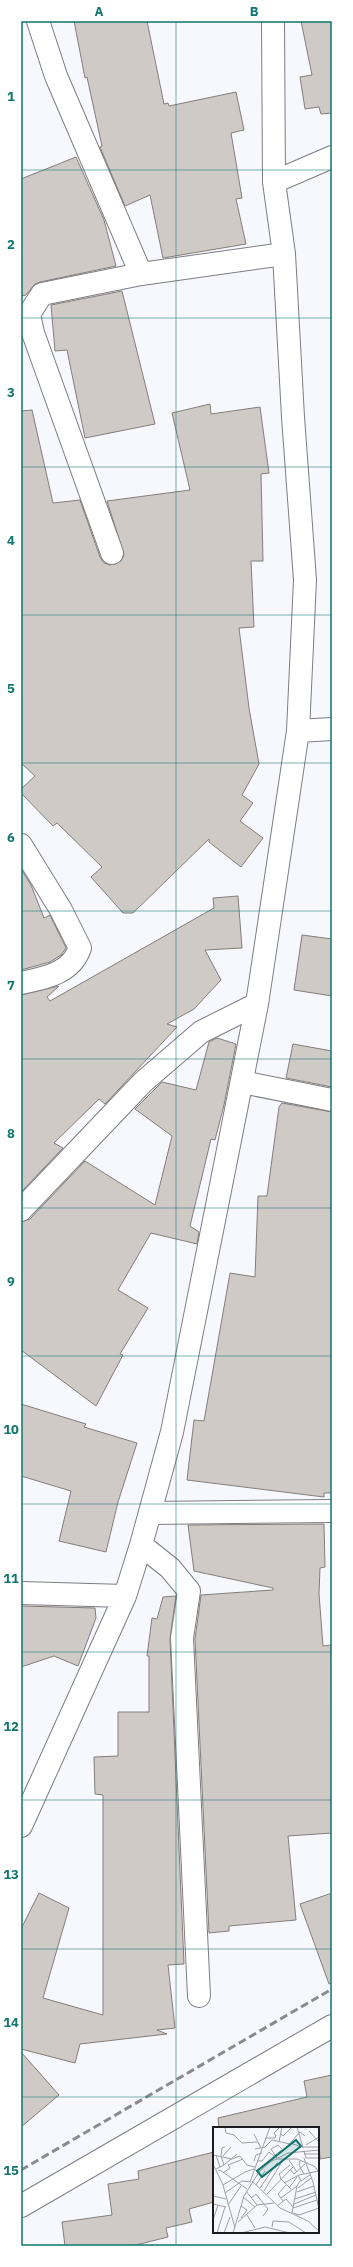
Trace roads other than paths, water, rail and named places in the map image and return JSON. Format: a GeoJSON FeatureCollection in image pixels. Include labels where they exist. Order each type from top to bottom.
{"type":"FeatureCollection","features":[{"type":"Feature","properties":{"kind":"street"},"geometry":{"type":"LineString","coordinates":[[38,21],[56,76],[141,274]]}},
{"type":"Feature","properties":{"kind":"street"},"geometry":{"type":"LineString","coordinates":[[21,1826],[125,1596],[142,1545],[172,1432],[257,1004],[298,731],[305,580],[293,417],[284,254],[274,182],[273,21]]}},
{"type":"Feature","properties":{"kind":"street"},"geometry":{"type":"LineString","coordinates":[[274,182],[332,157]]}},
{"type":"Feature","properties":{"kind":"street"},"geometry":{"type":"LineString","coordinates":[[112,553],[33,333],[28,314],[42,294],[141,274],[284,254]]}},
{"type":"Feature","properties":{"kind":"street"},"geometry":{"type":"LineString","coordinates":[[298,731],[332,729]]}},
{"type":"Feature","properties":{"kind":"street"},"geometry":{"type":"LineString","coordinates":[[21,845],[61,910],[80,948],[77,956],[68,966],[49,977],[21,982]]}},
{"type":"Feature","properties":{"kind":"street"},"geometry":{"type":"LineString","coordinates":[[21,1210],[155,1072],[201,1032],[257,1004]]}},
{"type":"Feature","properties":{"kind":"street"},"geometry":{"type":"LineString","coordinates":[[242,1082],[332,1100]]}},
{"type":"Feature","properties":{"kind":"street"},"geometry":{"type":"LineString","coordinates":[[150,1513],[332,1511]]}},
{"type":"Feature","properties":{"kind":"street"},"geometry":{"type":"LineString","coordinates":[[142,1545],[170,1568],[189,1591],[182,1638],[199,1996]]}},
{"type":"Feature","properties":{"kind":"street"},"geometry":{"type":"LineString","coordinates":[[21,1593],[125,1596]]}},
{"type":"Feature","properties":{"kind":"street"},"geometry":{"type":"LineString","coordinates":[[21,2206],[332,2026]]}},
{"type":"Feature","properties":{"kind":"railway"},"geometry":{"type":"LineString","coordinates":[[21,2170],[332,1989]]}}]}
